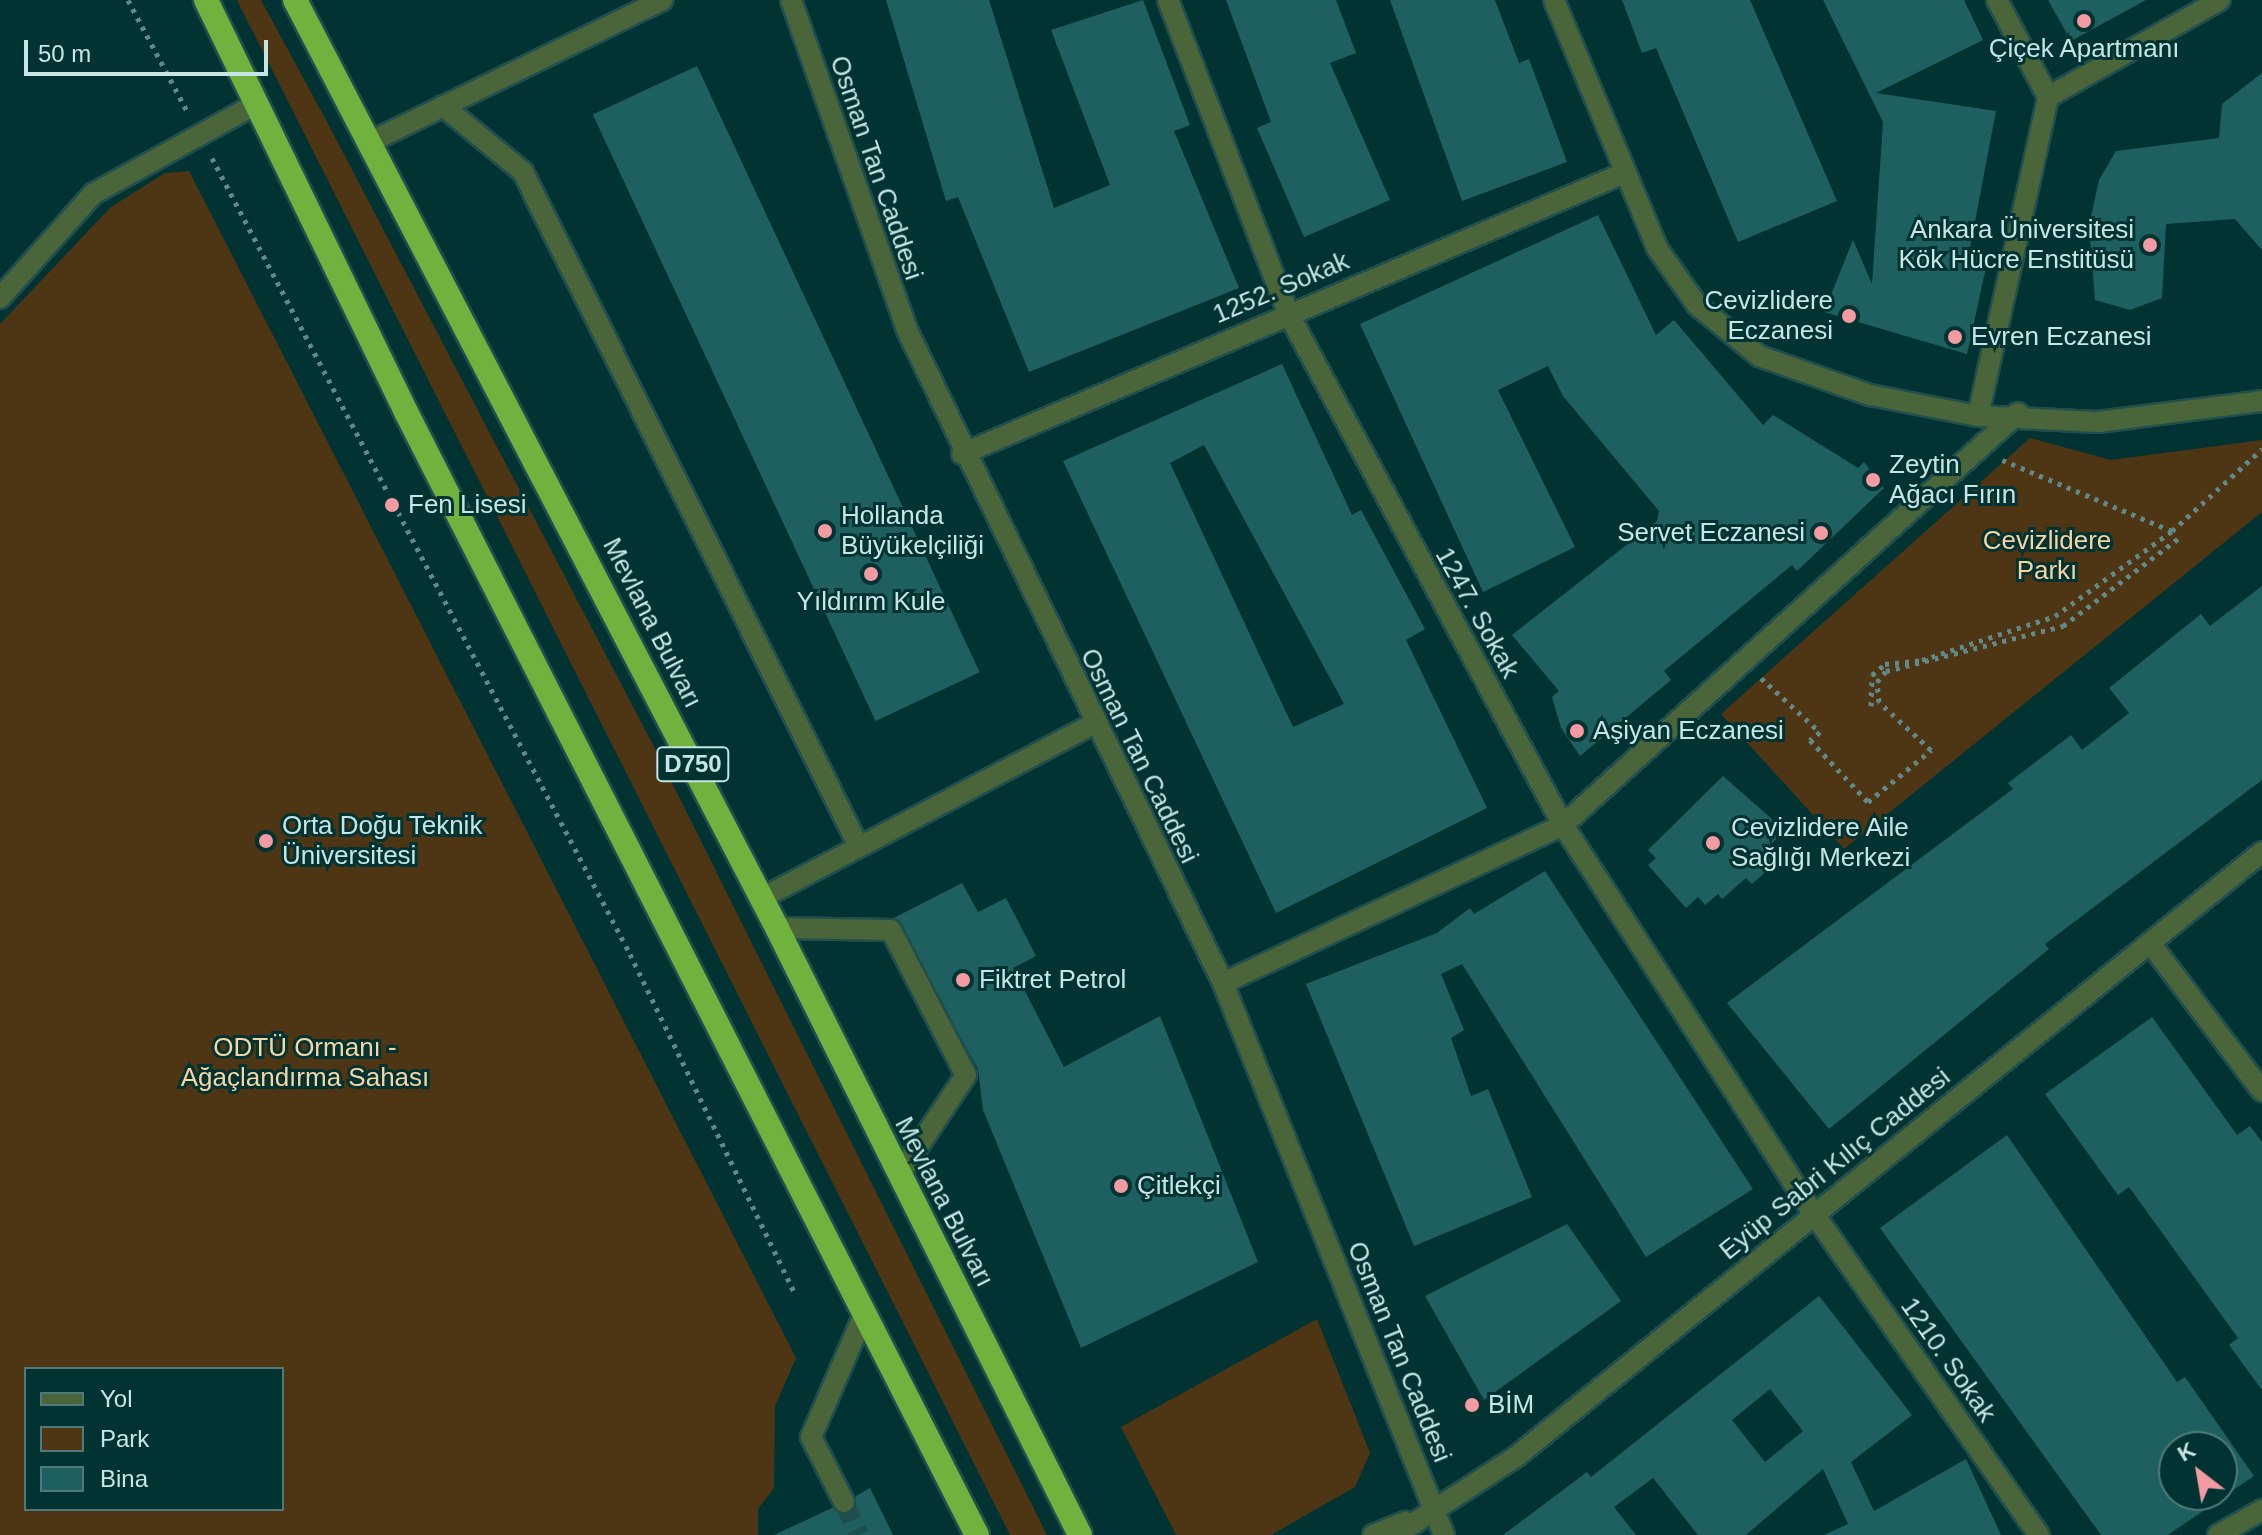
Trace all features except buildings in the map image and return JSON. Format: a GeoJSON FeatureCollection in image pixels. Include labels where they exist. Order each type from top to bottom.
{"type":"FeatureCollection","features":[{"type":"Feature","properties":{"kind":"highway"},"geometry":{"type":"LineString","coordinates":[[206,0],[977,1535]]}},
{"type":"Feature","properties":{"kind":"highway","name":"Mevlana Bulvarı"},"geometry":{"type":"LineString","coordinates":[[295,0],[762,898],[1080,1535]]}},
{"type":"Feature","properties":{"kind":"street"},"geometry":{"type":"LineString","coordinates":[[370,142],[662,0]]}},
{"type":"Feature","properties":{"kind":"street","name":"Osman Tan Caddesi"},"geometry":{"type":"LineString","coordinates":[[791,0],[858,203],[962,454],[1223,983],[1444,1535]]}},
{"type":"Feature","properties":{"kind":"street","name":"1247. Sokak"},"geometry":{"type":"LineString","coordinates":[[1168,0],[1288,313],[1563,825],[1814,1214]]}},
{"type":"Feature","properties":{"kind":"street"},"geometry":{"type":"LineString","coordinates":[[1554,0],[1622,174],[1657,248],[1697,305],[1759,356],[1870,395],[1978,416],[2018,413],[2098,422],[2262,401]]}},
{"type":"Feature","properties":{"kind":"street"},"geometry":{"type":"LineString","coordinates":[[1978,416],[2048,97],[1997,0]]}},
{"type":"Feature","properties":{"kind":"street"},"geometry":{"type":"LineString","coordinates":[[2048,97],[2220,0]]}},
{"type":"Feature","properties":{"kind":"street"},"geometry":{"type":"LineString","coordinates":[[0,298],[93,194],[256,104]]}},
{"type":"Feature","properties":{"kind":"street"},"geometry":{"type":"LineString","coordinates":[[443,106],[523,172],[859,847]]}},
{"type":"Feature","properties":{"kind":"street","name":"1252. Sokak"},"geometry":{"type":"LineString","coordinates":[[962,454],[1288,313],[1622,174]]}},
{"type":"Feature","properties":{"kind":"street"},"geometry":{"type":"LineString","coordinates":[[1223,983],[1563,825],[2018,413]]}},
{"type":"Feature","properties":{"kind":"street"},"geometry":{"type":"LineString","coordinates":[[762,898],[1094,724]]}},
{"type":"Feature","properties":{"kind":"street","name":"Eyüp Sabri Kılıç Caddesi"},"geometry":{"type":"LineString","coordinates":[[1396,1535],[1517,1456],[2262,852]]}},
{"type":"Feature","properties":{"kind":"street"},"geometry":{"type":"LineString","coordinates":[[777,928],[891,930],[966,1075],[899,1175]]}},
{"type":"Feature","properties":{"kind":"street"},"geometry":{"type":"LineString","coordinates":[[2150,943],[2262,1091]]}},
{"type":"Feature","properties":{"kind":"street","name":"1210. Sokak"},"geometry":{"type":"LineString","coordinates":[[1814,1214],[2039,1535]]}},
{"type":"Feature","properties":{"kind":"street"},"geometry":{"type":"LineString","coordinates":[[844,1502],[811,1437],[865,1312]]}},
{"type":"Feature","properties":{"kind":"street","name":"Eyüp Sabri Kılıç Caddesi"},"geometry":{"type":"LineString","coordinates":[[1373,1535],[1435,1510]]}},
{"type":"Feature","properties":{"kind":"street"},"geometry":{"type":"LineString","coordinates":[[2218,1535],[2262,1510]]}},
{"type":"Feature","properties":{"kind":"path"},"geometry":{"type":"LineString","coordinates":[[128,0],[630,954],[794,1292]]}},
{"type":"Feature","properties":{"kind":"path"},"geometry":{"type":"LineString","coordinates":[[1975,449],[2172,531]]}},
{"type":"Feature","properties":{"kind":"path"},"geometry":{"type":"LineString","coordinates":[[1871,706],[1872,675],[1885,664],[1922,660],[2055,616],[2172,531],[2262,449]]}},
{"type":"Feature","properties":{"kind":"path"},"geometry":{"type":"LineString","coordinates":[[1743,661],[1820,732],[1810,740],[1868,802],[1931,750],[1879,702],[1877,682],[1886,671],[2063,626],[2179,538]]}},
{"type":"Feature","properties":{"kind":"green space"},"geometry":{"type":"Polygon","coordinates":[[[237,0],[261,0],[326,120],[652,743],[1047,1535],[1010,1535],[237,0]]]}},
{"type":"Feature","properties":{"kind":"green space","name":"ODTÜ Ormanı - Ağaçlandırma Sahası"},"geometry":{"type":"Polygon","coordinates":[[[189,171],[796,1358],[775,1406],[774,1488],[758,1509],[758,1535],[0,1535],[0,324],[111,207],[165,173],[189,171]]]}},
{"type":"Feature","properties":{"kind":"green space","name":"Cevizlidere Parkı"},"geometry":{"type":"Polygon","coordinates":[[[2030,438],[2111,460],[2262,440],[2262,512],[1844,849],[1721,714],[2030,438]]]}},
{"type":"Feature","properties":{"kind":"green space"},"geometry":{"type":"Polygon","coordinates":[[[1317,1319],[1370,1453],[1355,1487],[1271,1535],[1176,1535],[1121,1427],[1317,1319]]]}},
{"type":"Feature","properties":{"kind":"tunnel"},"geometry":{"type":"LineString","coordinates":[[844,1502],[859,1535]]}},
{"type":"Feature","properties":{"kind":"place","name":"Çiçek Apartmanı"},"geometry":{"type":"Point","coordinates":[2084,21]}},
{"type":"Feature","properties":{"kind":"place","name":"Ankara Üniversitesi Kök Hücre Enstitüsü"},"geometry":{"type":"Point","coordinates":[2150,245]}},
{"type":"Feature","properties":{"kind":"place","name":"Cevizlidere Eczanesi"},"geometry":{"type":"Point","coordinates":[1849,316]}},
{"type":"Feature","properties":{"kind":"place","name":"Evren Eczanesi"},"geometry":{"type":"Point","coordinates":[1955,337]}},
{"type":"Feature","properties":{"kind":"place","name":"Zeytin Ağacı Fırın"},"geometry":{"type":"Point","coordinates":[1873,480]}},
{"type":"Feature","properties":{"kind":"place","name":"Fen Lisesi"},"geometry":{"type":"Point","coordinates":[392,505]}},
{"type":"Feature","properties":{"kind":"place","name":"Hollanda Büyükelçiliği"},"geometry":{"type":"Point","coordinates":[825,531]}},
{"type":"Feature","properties":{"kind":"place","name":"Servet Eczanesi"},"geometry":{"type":"Point","coordinates":[1821,533]}},
{"type":"Feature","properties":{"kind":"place","name":"Yıldırım Kule"},"geometry":{"type":"Point","coordinates":[871,574]}},
{"type":"Feature","properties":{"kind":"place","name":"Aşiyan Eczanesi"},"geometry":{"type":"Point","coordinates":[1577,731]}},
{"type":"Feature","properties":{"kind":"place","name":"Orta Doğu Teknik Üniversitesi"},"geometry":{"type":"Point","coordinates":[266,841]}},
{"type":"Feature","properties":{"kind":"place","name":"Cevizlidere Aile Sağlığı Merkezi"},"geometry":{"type":"Point","coordinates":[1713,843]}},
{"type":"Feature","properties":{"kind":"place","name":"Fiktret Petrol"},"geometry":{"type":"Point","coordinates":[963,980]}},
{"type":"Feature","properties":{"kind":"place","name":"Çitlekçi"},"geometry":{"type":"Point","coordinates":[1121,1186]}},
{"type":"Feature","properties":{"kind":"place","name":"BİM"},"geometry":{"type":"Point","coordinates":[1472,1405]}}]}
